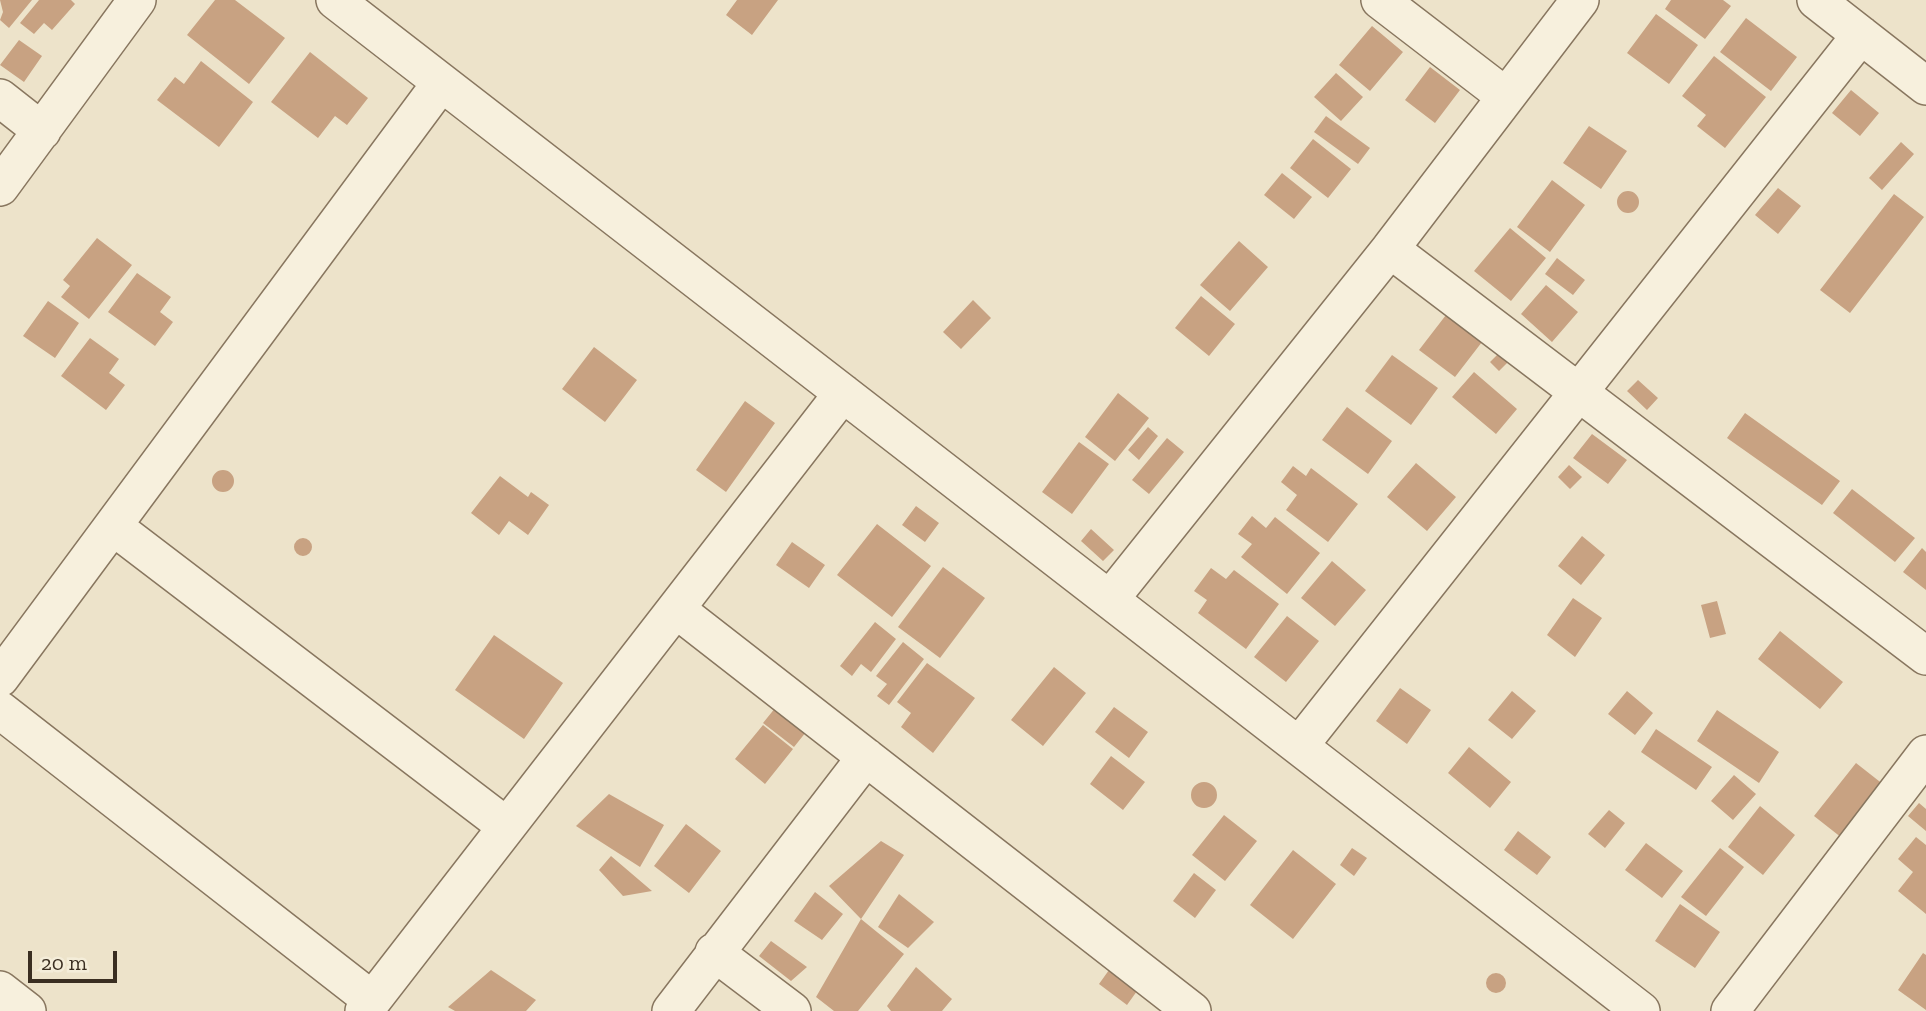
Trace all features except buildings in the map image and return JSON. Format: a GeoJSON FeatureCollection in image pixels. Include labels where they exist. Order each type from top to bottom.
{"type":"FeatureCollection","features":[{"type":"Feature","properties":{"kind":"street"},"geometry":{"type":"LineString","coordinates":[[0,187],[137,0]]}},
{"type":"Feature","properties":{"kind":"street"},"geometry":{"type":"LineString","coordinates":[[335,0],[1641,1011]]}},
{"type":"Feature","properties":{"kind":"street"},"geometry":{"type":"LineString","coordinates":[[1380,0],[1505,96]]}},
{"type":"Feature","properties":{"kind":"street"},"geometry":{"type":"LineString","coordinates":[[1110,599],[1390,249],[1580,0]]}},
{"type":"Feature","properties":{"kind":"street"},"geometry":{"type":"LineString","coordinates":[[1816,0],[1926,86]]}},
{"type":"Feature","properties":{"kind":"street"},"geometry":{"type":"LineString","coordinates":[[1299,746],[1861,35]]}},
{"type":"Feature","properties":{"kind":"street"},"geometry":{"type":"LineString","coordinates":[[0,678],[441,83]]}},
{"type":"Feature","properties":{"kind":"street"},"geometry":{"type":"LineString","coordinates":[[0,98],[42,131]]}},
{"type":"Feature","properties":{"kind":"street"},"geometry":{"type":"LineString","coordinates":[[1390,249],[1577,394],[1926,656]]}},
{"type":"Feature","properties":{"kind":"street"},"geometry":{"type":"LineString","coordinates":[[0,710],[368,1006],[843,393]]}},
{"type":"Feature","properties":{"kind":"street"},"geometry":{"type":"LineString","coordinates":[[114,527],[506,826]]}},
{"type":"Feature","properties":{"kind":"street"},"geometry":{"type":"LineString","coordinates":[[677,610],[1192,1011]]}},
{"type":"Feature","properties":{"kind":"street"},"geometry":{"type":"LineString","coordinates":[[1730,1011],[1926,754]]}},
{"type":"Feature","properties":{"kind":"street"},"geometry":{"type":"LineString","coordinates":[[671,1011],[866,757]]}},
{"type":"Feature","properties":{"kind":"street"},"geometry":{"type":"LineString","coordinates":[[714,952],[792,1011]]}},
{"type":"Feature","properties":{"kind":"street"},"geometry":{"type":"LineString","coordinates":[[0,990],[27,1011]]}}]}
